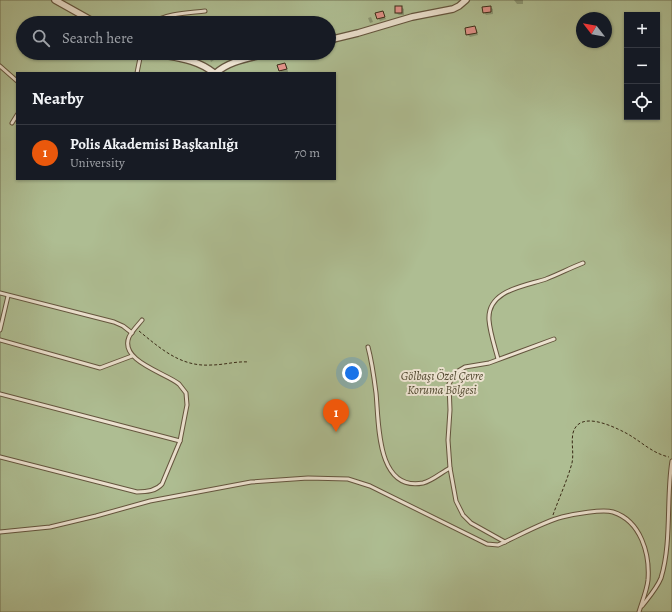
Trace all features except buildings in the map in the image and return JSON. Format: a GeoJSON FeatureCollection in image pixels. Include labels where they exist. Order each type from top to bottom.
{"type":"FeatureCollection","features":[{"type":"Feature","properties":{"kind":"street"},"geometry":{"type":"LineString","coordinates":[[56,0],[84,16]]}},
{"type":"Feature","properties":{"kind":"street"},"geometry":{"type":"LineString","coordinates":[[336,38],[408,18],[453,9],[466,0]]}},
{"type":"Feature","properties":{"kind":"street"},"geometry":{"type":"LineString","coordinates":[[191,60],[213,72]]}},
{"type":"Feature","properties":{"kind":"street"},"geometry":{"type":"LineString","coordinates":[[217,72],[232,63],[243,60]]}},
{"type":"Feature","properties":{"kind":"lane"},"geometry":{"type":"LineString","coordinates":[[170,16],[205,11]]}},
{"type":"Feature","properties":{"kind":"lane"},"geometry":{"type":"LineString","coordinates":[[137,72],[140,60]]}},
{"type":"Feature","properties":{"kind":"lane"},"geometry":{"type":"LineString","coordinates":[[0,66],[16,81]]}},
{"type":"Feature","properties":{"kind":"lane"},"geometry":{"type":"LineString","coordinates":[[12,123],[16,117]]}},
{"type":"Feature","properties":{"kind":"lane"},"geometry":{"type":"LineString","coordinates":[[498,359],[489,320],[490,309],[494,301],[503,293],[555,275],[583,263]]}},
{"type":"Feature","properties":{"kind":"lane"},"geometry":{"type":"LineString","coordinates":[[0,293],[114,322],[123,326],[132,333]]}},
{"type":"Feature","properties":{"kind":"lane"},"geometry":{"type":"LineString","coordinates":[[0,330],[8,296]]}},
{"type":"Feature","properties":{"kind":"lane"},"geometry":{"type":"LineString","coordinates":[[0,457],[137,492],[148,492],[157,489],[162,484],[180,442],[187,405],[187,397],[184,390],[176,381],[138,361],[132,356],[128,346],[129,338],[142,320]]}},
{"type":"Feature","properties":{"kind":"lane"},"geometry":{"type":"LineString","coordinates":[[505,542],[475,526],[463,515],[456,501],[450,468],[448,440],[450,410],[448,389],[451,380],[457,371],[465,367],[490,363],[554,339]]}},
{"type":"Feature","properties":{"kind":"lane"},"geometry":{"type":"LineString","coordinates":[[0,340],[100,368],[132,356]]}},
{"type":"Feature","properties":{"kind":"lane"},"geometry":{"type":"LineString","coordinates":[[368,347],[376,392],[380,444],[386,460],[394,474],[401,480],[423,483],[450,468]]}},
{"type":"Feature","properties":{"kind":"lane"},"geometry":{"type":"LineString","coordinates":[[0,394],[180,442]]}},
{"type":"Feature","properties":{"kind":"lane"},"geometry":{"type":"LineString","coordinates":[[641,607],[651,595],[661,578],[666,560],[669,537],[672,461]]}},
{"type":"Feature","properties":{"kind":"lane"},"geometry":{"type":"LineString","coordinates":[[0,532],[50,527],[150,501],[251,482],[308,478],[348,479],[370,486],[487,544],[498,545],[561,517],[587,512],[613,512],[630,521],[642,539],[647,552],[648,581],[639,612]]}},
{"type":"Feature","properties":{"kind":"lane"},"geometry":{"type":"LineString","coordinates":[[148,492],[150,501]]}},
{"type":"Feature","properties":{"kind":"path"},"geometry":{"type":"LineString","coordinates":[[136,328],[169,354],[189,363],[210,365],[231,362],[249,362]]}},
{"type":"Feature","properties":{"kind":"path"},"geometry":{"type":"LineString","coordinates":[[553,520],[553,516],[573,459],[573,433],[576,427],[581,423],[589,421],[610,425],[626,433],[651,450],[662,455],[672,457]]}},
{"type":"Feature","properties":{"kind":"green space","name":"Gölbaşı Özel Çevre Koruma Bölgesi"},"geometry":{"type":"Polygon","coordinates":[[[0,0],[672,0],[672,612],[0,612],[0,0]]]}},
{"type":"Feature","properties":{"kind":"place","name":"Polis Akademisi Başkanlığı"},"geometry":{"type":"Point","coordinates":[336,432]}}]}
